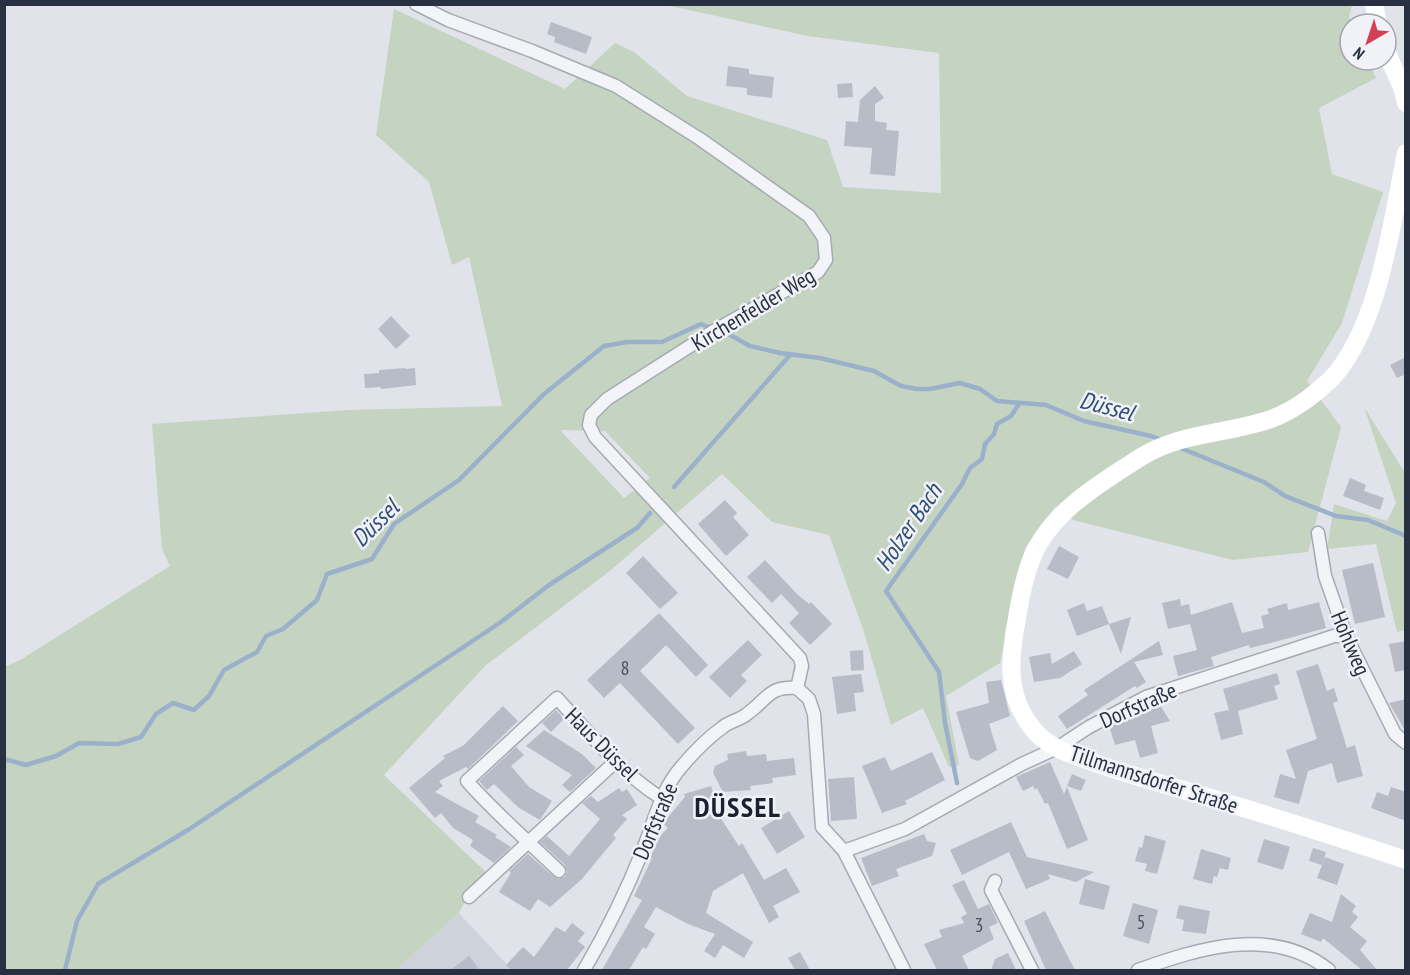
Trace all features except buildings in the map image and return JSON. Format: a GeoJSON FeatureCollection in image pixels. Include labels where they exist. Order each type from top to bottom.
{"type":"FeatureCollection","features":[{"type":"Feature","properties":{"kind":"main road"},"geometry":{"type":"LineString","coordinates":[[1395,72],[1406,104]]}},
{"type":"Feature","properties":{"kind":"main road","name":"Tillmannsdorfer Straße"},"geometry":{"type":"LineString","coordinates":[[1406,153],[1376,289],[1364,326],[1350,356],[1309,398],[1289,411],[1270,419],[1185,438],[1144,455],[1103,482],[1064,513],[1045,536],[1032,559],[1020,600],[1010,654],[1011,681],[1018,706],[1030,727],[1057,748],[1094,763],[1300,825],[1406,860]]}},
{"type":"Feature","properties":{"kind":"street","name":"Kirchenfelder Weg"},"geometry":{"type":"LineString","coordinates":[[416,4],[448,20],[532,51],[616,86],[700,139],[809,216],[824,238],[826,260],[818,272],[712,332],[608,399],[591,415],[588,425],[595,437],[800,658],[802,666],[797,688]]}},
{"type":"Feature","properties":{"kind":"street","name":"Hohlweg"},"geometry":{"type":"LineString","coordinates":[[1318,533],[1325,576],[1346,636],[1395,734],[1406,743]]}},
{"type":"Feature","properties":{"kind":"street","name":"Dorfstraße"},"geometry":{"type":"LineString","coordinates":[[844,851],[905,829],[1022,764],[1057,748],[1089,727],[1146,697],[1334,636],[1346,636]]}},
{"type":"Feature","properties":{"kind":"street","name":"Dorfstraße"},"geometry":{"type":"LineString","coordinates":[[584,970],[619,905],[645,845],[661,798],[683,764],[723,726],[747,715],[769,694],[783,687],[797,688]]}},
{"type":"Feature","properties":{"kind":"street"},"geometry":{"type":"LineString","coordinates":[[797,688],[809,699],[814,714],[822,827],[844,851],[904,970]]}},
{"type":"Feature","properties":{"kind":"street","name":"Haus Düssel"},"geometry":{"type":"LineString","coordinates":[[529,841],[494,811],[467,781],[557,698],[615,762],[661,798]]}},
{"type":"Feature","properties":{"kind":"street"},"geometry":{"type":"LineString","coordinates":[[469,897],[615,762]]}},
{"type":"Feature","properties":{"kind":"street"},"geometry":{"type":"LineString","coordinates":[[529,841],[533,848],[559,871]]}},
{"type":"Feature","properties":{"kind":"street"},"geometry":{"type":"LineString","coordinates":[[995,881],[991,890],[1032,970]]}},
{"type":"Feature","properties":{"kind":"street"},"geometry":{"type":"LineString","coordinates":[[1138,970],[1215,947],[1257,943],[1275,945],[1303,955],[1329,970]]}},
{"type":"Feature","properties":{"kind":"shaded area"},"geometry":{"type":"Polygon","coordinates":[[[459,913],[512,970],[396,970],[459,913]]]}},
{"type":"Feature","properties":{"kind":"green space"},"geometry":{"type":"Polygon","coordinates":[[[666,5],[1352,5],[1350,12],[1338,12],[1338,72],[1373,72],[1376,78],[1319,108],[1332,174],[1383,192],[1342,323],[1307,381],[1341,427],[1308,552],[1233,560],[1073,520],[1056,506],[1025,548],[1000,663],[946,696],[959,765],[949,767],[923,708],[891,725],[864,632],[829,535],[772,522],[722,474],[611,570],[485,666],[384,775],[491,877],[466,900],[459,913],[396,970],[5,970],[4,667],[20,660],[170,566],[162,549],[152,424],[347,410],[502,406],[469,257],[452,265],[429,182],[376,135],[394,9],[565,89],[615,43],[634,52],[687,96],[827,140],[843,187],[941,193],[939,53],[807,36],[666,5]],[[560,430],[624,498],[650,478],[605,431],[560,430]]]}},
{"type":"Feature","properties":{"kind":"green space"},"geometry":{"type":"Polygon","coordinates":[[[1364,407],[1405,473],[1405,630],[1397,632],[1376,544],[1327,549],[1334,504],[1387,521],[1396,503],[1364,407]]]}},
{"type":"Feature","properties":{"kind":"waterway","name":"Düssel"},"geometry":{"type":"LineString","coordinates":[[4,759],[26,765],[56,756],[79,743],[118,744],[141,737],[156,714],[173,703],[194,710],[209,696],[224,670],[257,652],[266,636],[283,629],[317,600],[327,574],[372,559],[394,524],[459,480],[544,394],[604,346],[627,342],[662,342],[701,324],[750,346],[780,353],[820,358],[874,371],[901,386],[930,389],[960,383],[980,389],[997,401],[1046,405],[1084,421],[1162,440]]}},
{"type":"Feature","properties":{"kind":"waterway","name":"Düssel"},"geometry":{"type":"LineString","coordinates":[[674,487],[790,355]]}},
{"type":"Feature","properties":{"kind":"waterway","name":"Holzer Bach"},"geometry":{"type":"LineString","coordinates":[[957,783],[945,723],[939,672],[886,591],[962,484],[970,468],[982,459],[985,444],[994,434],[997,424],[1011,416],[1019,404]]}},
{"type":"Feature","properties":{"kind":"waterway","name":"Düssel"},"geometry":{"type":"LineString","coordinates":[[1178,447],[1264,482],[1285,496],[1336,516],[1368,520],[1406,536]]}},
{"type":"Feature","properties":{"kind":"waterway","name":"Düssel"},"geometry":{"type":"LineString","coordinates":[[65,970],[77,921],[98,884],[188,830],[501,622],[549,585],[637,528],[650,513]]}},
{"type":"Feature","properties":{"kind":"district","name":"DÜSSEL"},"geometry":{"type":"Point","coordinates":[738,806]}}]}
